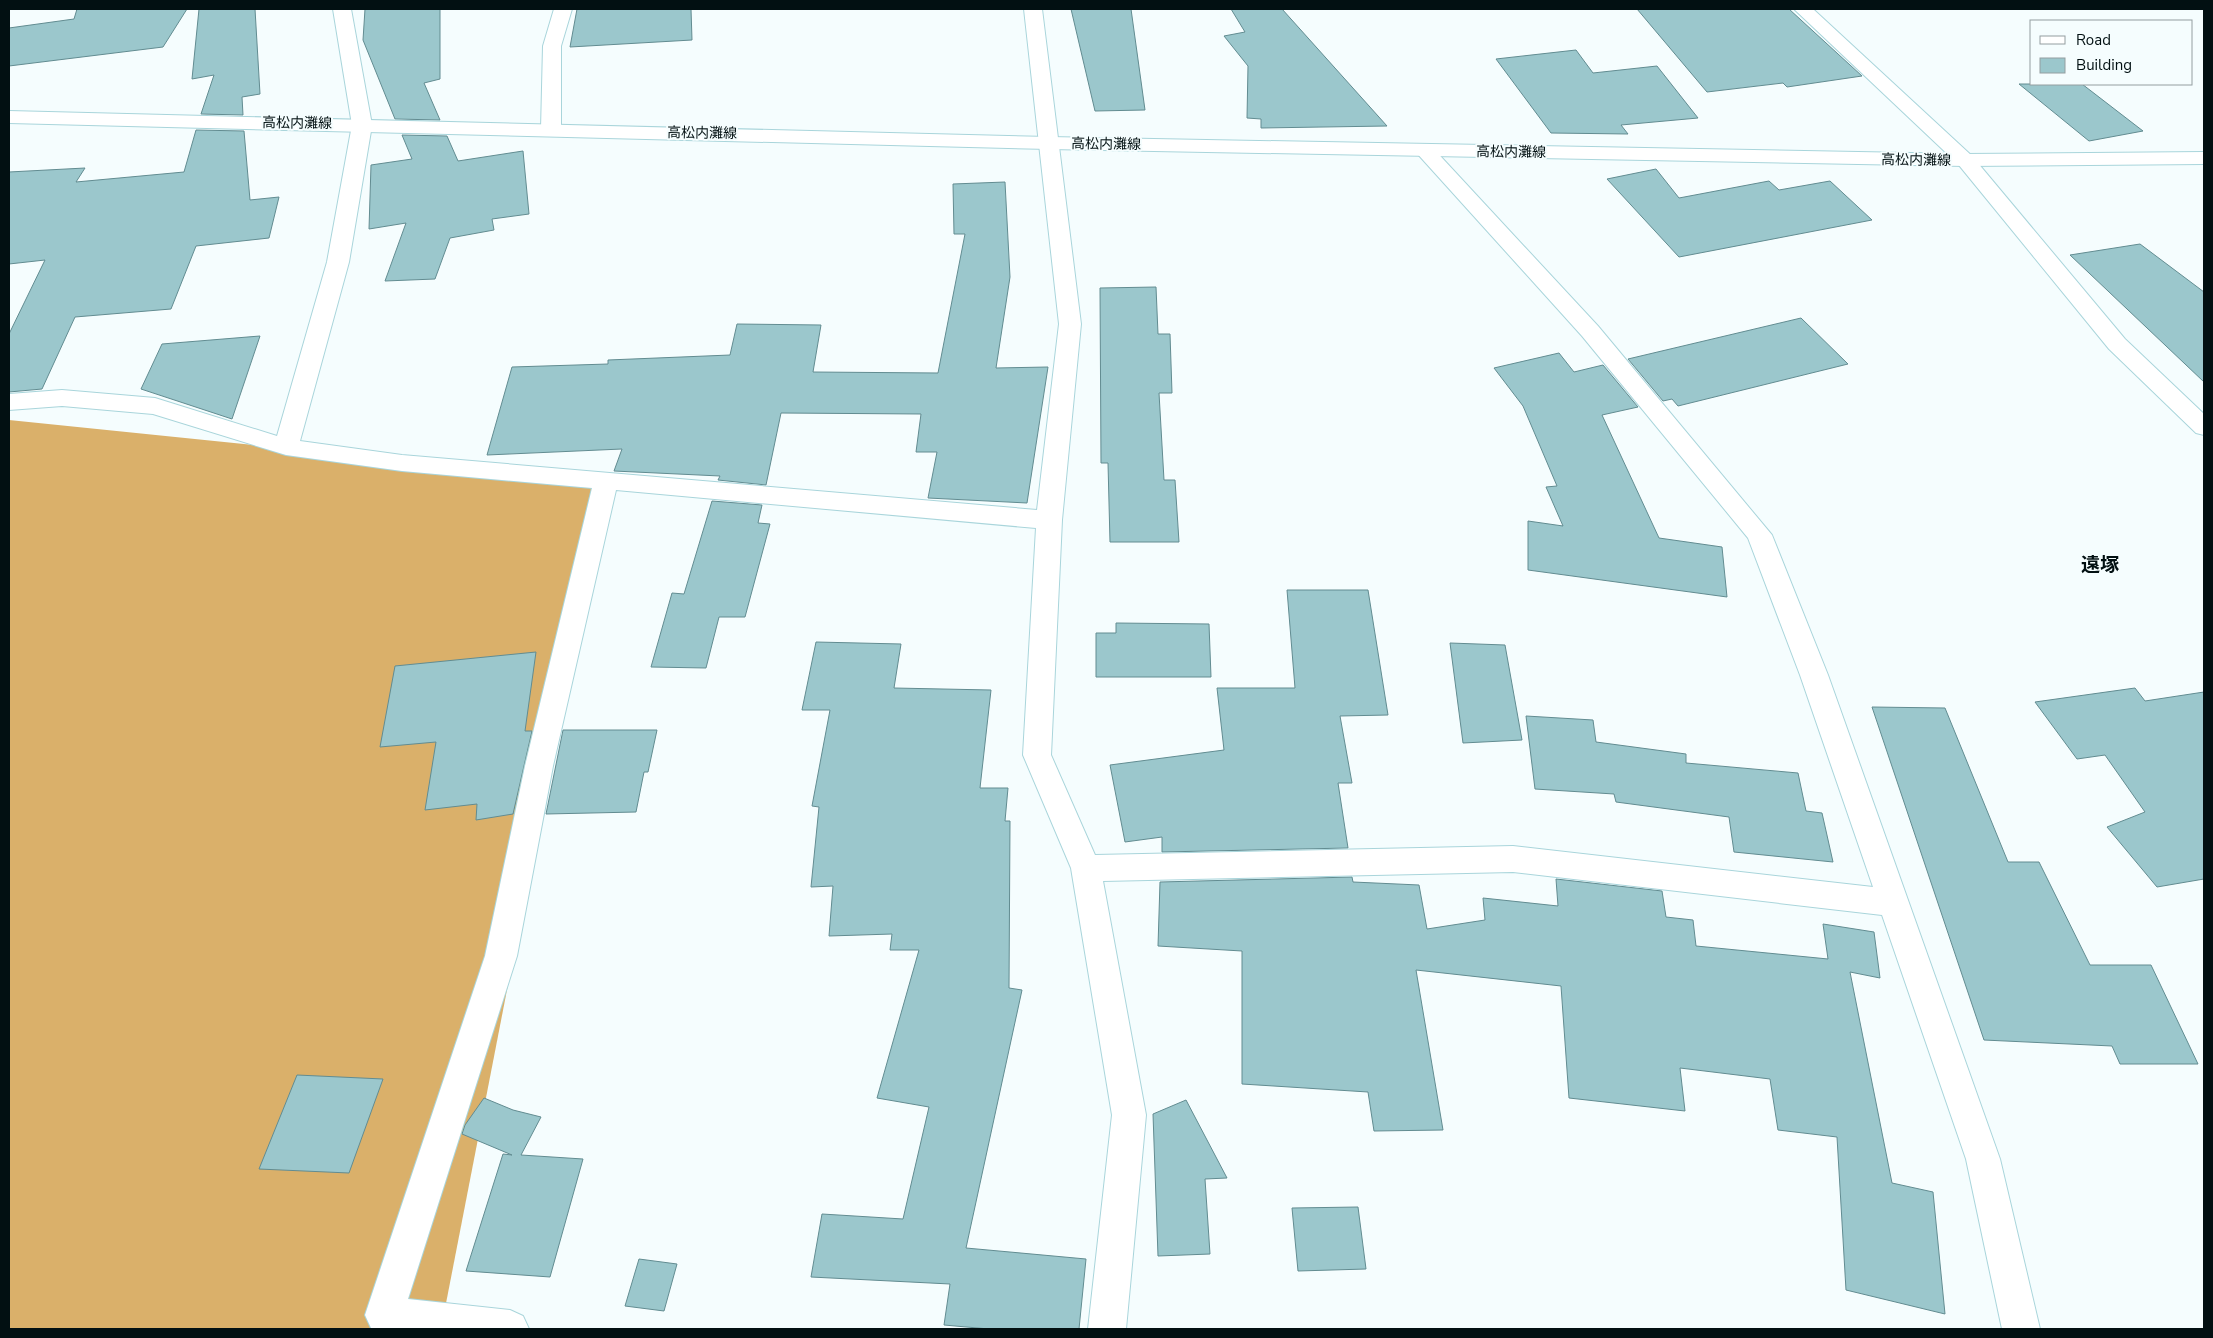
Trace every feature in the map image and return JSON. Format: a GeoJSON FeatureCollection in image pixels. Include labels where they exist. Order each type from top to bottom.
{"type":"FeatureCollection","features":[{"type":"Feature","properties":{"kind":"street"},"geometry":{"type":"LineString","coordinates":[[286,447],[338,262],[362,125],[342,9]]}},
{"type":"Feature","properties":{"kind":"street"},"geometry":{"type":"LineString","coordinates":[[551,129],[552,46],[563,9]]}},
{"type":"Feature","properties":{"kind":"street"},"geometry":{"type":"LineString","coordinates":[[1033,9],[1070,324],[1049,520],[1037,755],[1086,868],[1129,1115],[1107,1329]]}},
{"type":"Feature","properties":{"kind":"street"},"geometry":{"type":"LineString","coordinates":[[1803,9],[1965,160],[2117,344],[2204,427]]}},
{"type":"Feature","properties":{"kind":"street","name":"高松内灘線"},"geometry":{"type":"LineString","coordinates":[[9,117],[551,129],[1049,143],[1965,160],[2204,158]]}},
{"type":"Feature","properties":{"kind":"street"},"geometry":{"type":"LineString","coordinates":[[1424,150],[1590,331],[1758,535],[1814,675],[1983,1159],[2022,1329]]}},
{"type":"Feature","properties":{"kind":"street"},"geometry":{"type":"LineString","coordinates":[[2178,402],[2204,396]]}},
{"type":"Feature","properties":{"kind":"street"},"geometry":{"type":"LineString","coordinates":[[9,402],[62,398],[155,406],[286,447],[402,463],[1049,520]]}},
{"type":"Feature","properties":{"kind":"street"},"geometry":{"type":"LineString","coordinates":[[485,1328],[384,1315],[501,956],[539,766],[606,481]]}},
{"type":"Feature","properties":{"kind":"street"},"geometry":{"type":"LineString","coordinates":[[1086,868],[1513,859],[1895,903]]}},
{"type":"Feature","properties":{"kind":"shaded area"},"geometry":{"type":"Polygon","coordinates":[[[9,420],[606,481],[441,1329],[9,1329],[9,420]]]}},
{"type":"Feature","properties":{"kind":"building"},"geometry":{"type":"Polygon","coordinates":[[[77,9],[187,9],[163,47],[9,66],[9,28],[74,19],[77,9]]]}},
{"type":"Feature","properties":{"kind":"building"},"geometry":{"type":"Polygon","coordinates":[[[199,9],[255,9],[260,94],[242,97],[243,115],[201,114],[214,75],[192,79],[199,9]]]}},
{"type":"Feature","properties":{"kind":"building"},"geometry":{"type":"Polygon","coordinates":[[[365,9],[440,9],[440,79],[424,83],[440,120],[395,119],[363,40],[365,9]]]}},
{"type":"Feature","properties":{"kind":"building"},"geometry":{"type":"Polygon","coordinates":[[[577,9],[691,9],[692,40],[570,47],[577,9]]]}},
{"type":"Feature","properties":{"kind":"building"},"geometry":{"type":"Polygon","coordinates":[[[1071,9],[1131,9],[1145,110],[1095,111],[1071,9]]]}},
{"type":"Feature","properties":{"kind":"building"},"geometry":{"type":"Polygon","coordinates":[[[1231,9],[1282,9],[1387,126],[1261,128],[1261,119],[1247,118],[1248,66],[1224,36],[1245,32],[1231,9]]]}},
{"type":"Feature","properties":{"kind":"building"},"geometry":{"type":"Polygon","coordinates":[[[1637,9],[1789,9],[1862,76],[1787,87],[1783,83],[1707,92],[1637,9]]]}},
{"type":"Feature","properties":{"kind":"building"},"geometry":{"type":"Polygon","coordinates":[[[1576,50],[1593,73],[1657,66],[1698,118],[1621,125],[1628,134],[1551,133],[1496,59],[1576,50]]]}},
{"type":"Feature","properties":{"kind":"building"},"geometry":{"type":"Polygon","coordinates":[[[2019,84],[2083,85],[2143,131],[2089,141],[2019,84]]]}},
{"type":"Feature","properties":{"kind":"building"},"geometry":{"type":"Polygon","coordinates":[[[196,130],[244,131],[250,200],[279,197],[269,238],[196,246],[171,309],[75,317],[42,389],[9,392],[9,334],[45,260],[9,264],[9,172],[85,168],[76,182],[184,172],[196,130]]]}},
{"type":"Feature","properties":{"kind":"building"},"geometry":{"type":"Polygon","coordinates":[[[402,135],[447,136],[458,161],[523,151],[529,214],[492,219],[494,230],[450,238],[435,279],[385,281],[406,223],[369,229],[371,165],[412,159],[402,135]]]}},
{"type":"Feature","properties":{"kind":"building"},"geometry":{"type":"Polygon","coordinates":[[[1656,169],[1679,198],[1769,181],[1779,190],[1830,181],[1872,220],[1679,257],[1607,179],[1656,169]]]}},
{"type":"Feature","properties":{"kind":"building"},"geometry":{"type":"Polygon","coordinates":[[[1005,182],[1010,277],[996,368],[1048,367],[1027,503],[928,498],[937,452],[916,452],[921,414],[781,413],[766,485],[718,480],[720,476],[614,471],[622,449],[487,455],[512,367],[608,364],[608,360],[730,355],[737,324],[821,325],[813,372],[938,373],[965,234],[954,234],[953,184],[1005,182]]]}},
{"type":"Feature","properties":{"kind":"building"},"geometry":{"type":"Polygon","coordinates":[[[2140,244],[2204,292],[2204,382],[2070,255],[2140,244]]]}},
{"type":"Feature","properties":{"kind":"building"},"geometry":{"type":"Polygon","coordinates":[[[1156,287],[1158,334],[1170,334],[1172,393],[1159,393],[1164,480],[1175,480],[1179,542],[1110,542],[1108,463],[1101,463],[1100,288],[1156,287]]]}},
{"type":"Feature","properties":{"kind":"building"},"geometry":{"type":"Polygon","coordinates":[[[1801,318],[1848,364],[1678,406],[1672,399],[1663,401],[1628,359],[1801,318]]]}},
{"type":"Feature","properties":{"kind":"building"},"geometry":{"type":"Polygon","coordinates":[[[260,336],[232,419],[141,389],[162,344],[260,336]]]}},
{"type":"Feature","properties":{"kind":"building"},"geometry":{"type":"Polygon","coordinates":[[[1559,353],[1574,372],[1603,365],[1638,407],[1602,415],[1659,538],[1722,547],[1727,597],[1528,570],[1528,521],[1563,526],[1546,487],[1557,486],[1523,406],[1494,368],[1559,353]]]}},
{"type":"Feature","properties":{"kind":"building"},"geometry":{"type":"Polygon","coordinates":[[[712,501],[762,505],[758,523],[770,524],[745,617],[719,617],[706,668],[651,667],[672,593],[684,594],[712,501]]]}},
{"type":"Feature","properties":{"kind":"building"},"geometry":{"type":"Polygon","coordinates":[[[1287,590],[1368,590],[1388,715],[1340,716],[1352,783],[1338,783],[1348,848],[1162,852],[1162,837],[1125,842],[1110,765],[1224,750],[1217,688],[1295,688],[1287,590]]]}},
{"type":"Feature","properties":{"kind":"building"},"geometry":{"type":"Polygon","coordinates":[[[1116,623],[1209,624],[1211,677],[1096,677],[1096,633],[1116,633],[1116,623]]]}},
{"type":"Feature","properties":{"kind":"building"},"geometry":{"type":"Polygon","coordinates":[[[816,642],[901,644],[894,688],[991,690],[980,788],[1008,788],[1005,821],[1010,821],[1009,988],[1022,990],[966,1248],[1086,1259],[1079,1329],[989,1329],[944,1325],[950,1284],[811,1277],[822,1214],[903,1219],[929,1107],[877,1098],[919,950],[890,950],[892,934],[829,936],[833,886],[811,887],[819,807],[812,806],[830,710],[802,710],[816,642]]]}},
{"type":"Feature","properties":{"kind":"building"},"geometry":{"type":"Polygon","coordinates":[[[1450,643],[1505,645],[1522,740],[1463,743],[1450,643]]]}},
{"type":"Feature","properties":{"kind":"building"},"geometry":{"type":"Polygon","coordinates":[[[536,652],[525,731],[532,731],[513,814],[476,820],[477,804],[425,810],[436,742],[380,747],[395,666],[536,652]]]}},
{"type":"Feature","properties":{"kind":"building"},"geometry":{"type":"Polygon","coordinates":[[[2135,688],[2145,701],[2204,692],[2204,879],[2157,887],[2107,827],[2145,812],[2105,755],[2077,759],[2035,702],[2135,688]]]}},
{"type":"Feature","properties":{"kind":"building"},"geometry":{"type":"Polygon","coordinates":[[[1872,707],[1945,708],[2008,862],[2039,862],[2090,965],[2151,965],[2198,1064],[2120,1064],[2112,1046],[1984,1040],[1872,707]]]}},
{"type":"Feature","properties":{"kind":"building"},"geometry":{"type":"Polygon","coordinates":[[[1526,716],[1593,720],[1596,742],[1686,754],[1686,763],[1798,773],[1806,811],[1822,813],[1833,862],[1734,852],[1729,817],[1616,802],[1614,794],[1535,789],[1526,716]]]}},
{"type":"Feature","properties":{"kind":"building"},"geometry":{"type":"Polygon","coordinates":[[[563,730],[657,730],[648,772],[644,772],[636,812],[546,814],[563,730]]]}},
{"type":"Feature","properties":{"kind":"building"},"geometry":{"type":"Polygon","coordinates":[[[1352,877],[1353,882],[1419,885],[1427,929],[1485,920],[1483,898],[1558,906],[1556,879],[1662,891],[1666,917],[1693,920],[1696,946],[1828,959],[1823,924],[1874,932],[1880,978],[1850,972],[1892,1183],[1933,1192],[1945,1314],[1846,1290],[1837,1137],[1778,1130],[1770,1079],[1680,1068],[1685,1111],[1569,1098],[1561,986],[1416,970],[1443,1130],[1374,1131],[1368,1092],[1242,1084],[1242,951],[1158,946],[1160,882],[1352,877]]]}},
{"type":"Feature","properties":{"kind":"building"},"geometry":{"type":"Polygon","coordinates":[[[297,1075],[383,1079],[349,1173],[259,1169],[297,1075]]]}},
{"type":"Feature","properties":{"kind":"building"},"geometry":{"type":"Polygon","coordinates":[[[484,1098],[513,1110],[541,1117],[521,1155],[583,1159],[550,1277],[466,1271],[503,1154],[512,1155],[462,1134],[465,1125],[484,1098]]]}},
{"type":"Feature","properties":{"kind":"building"},"geometry":{"type":"Polygon","coordinates":[[[1186,1100],[1227,1178],[1205,1179],[1210,1254],[1158,1256],[1153,1114],[1186,1100]]]}},
{"type":"Feature","properties":{"kind":"building"},"geometry":{"type":"Polygon","coordinates":[[[1358,1207],[1366,1269],[1298,1271],[1292,1208],[1358,1207]]]}},
{"type":"Feature","properties":{"kind":"building"},"geometry":{"type":"Polygon","coordinates":[[[639,1259],[677,1264],[664,1311],[625,1306],[639,1259]]]}},
{"type":"Feature","properties":{"kind":"district","name":"遠塚"},"geometry":{"type":"Point","coordinates":[2100,565]}}]}
